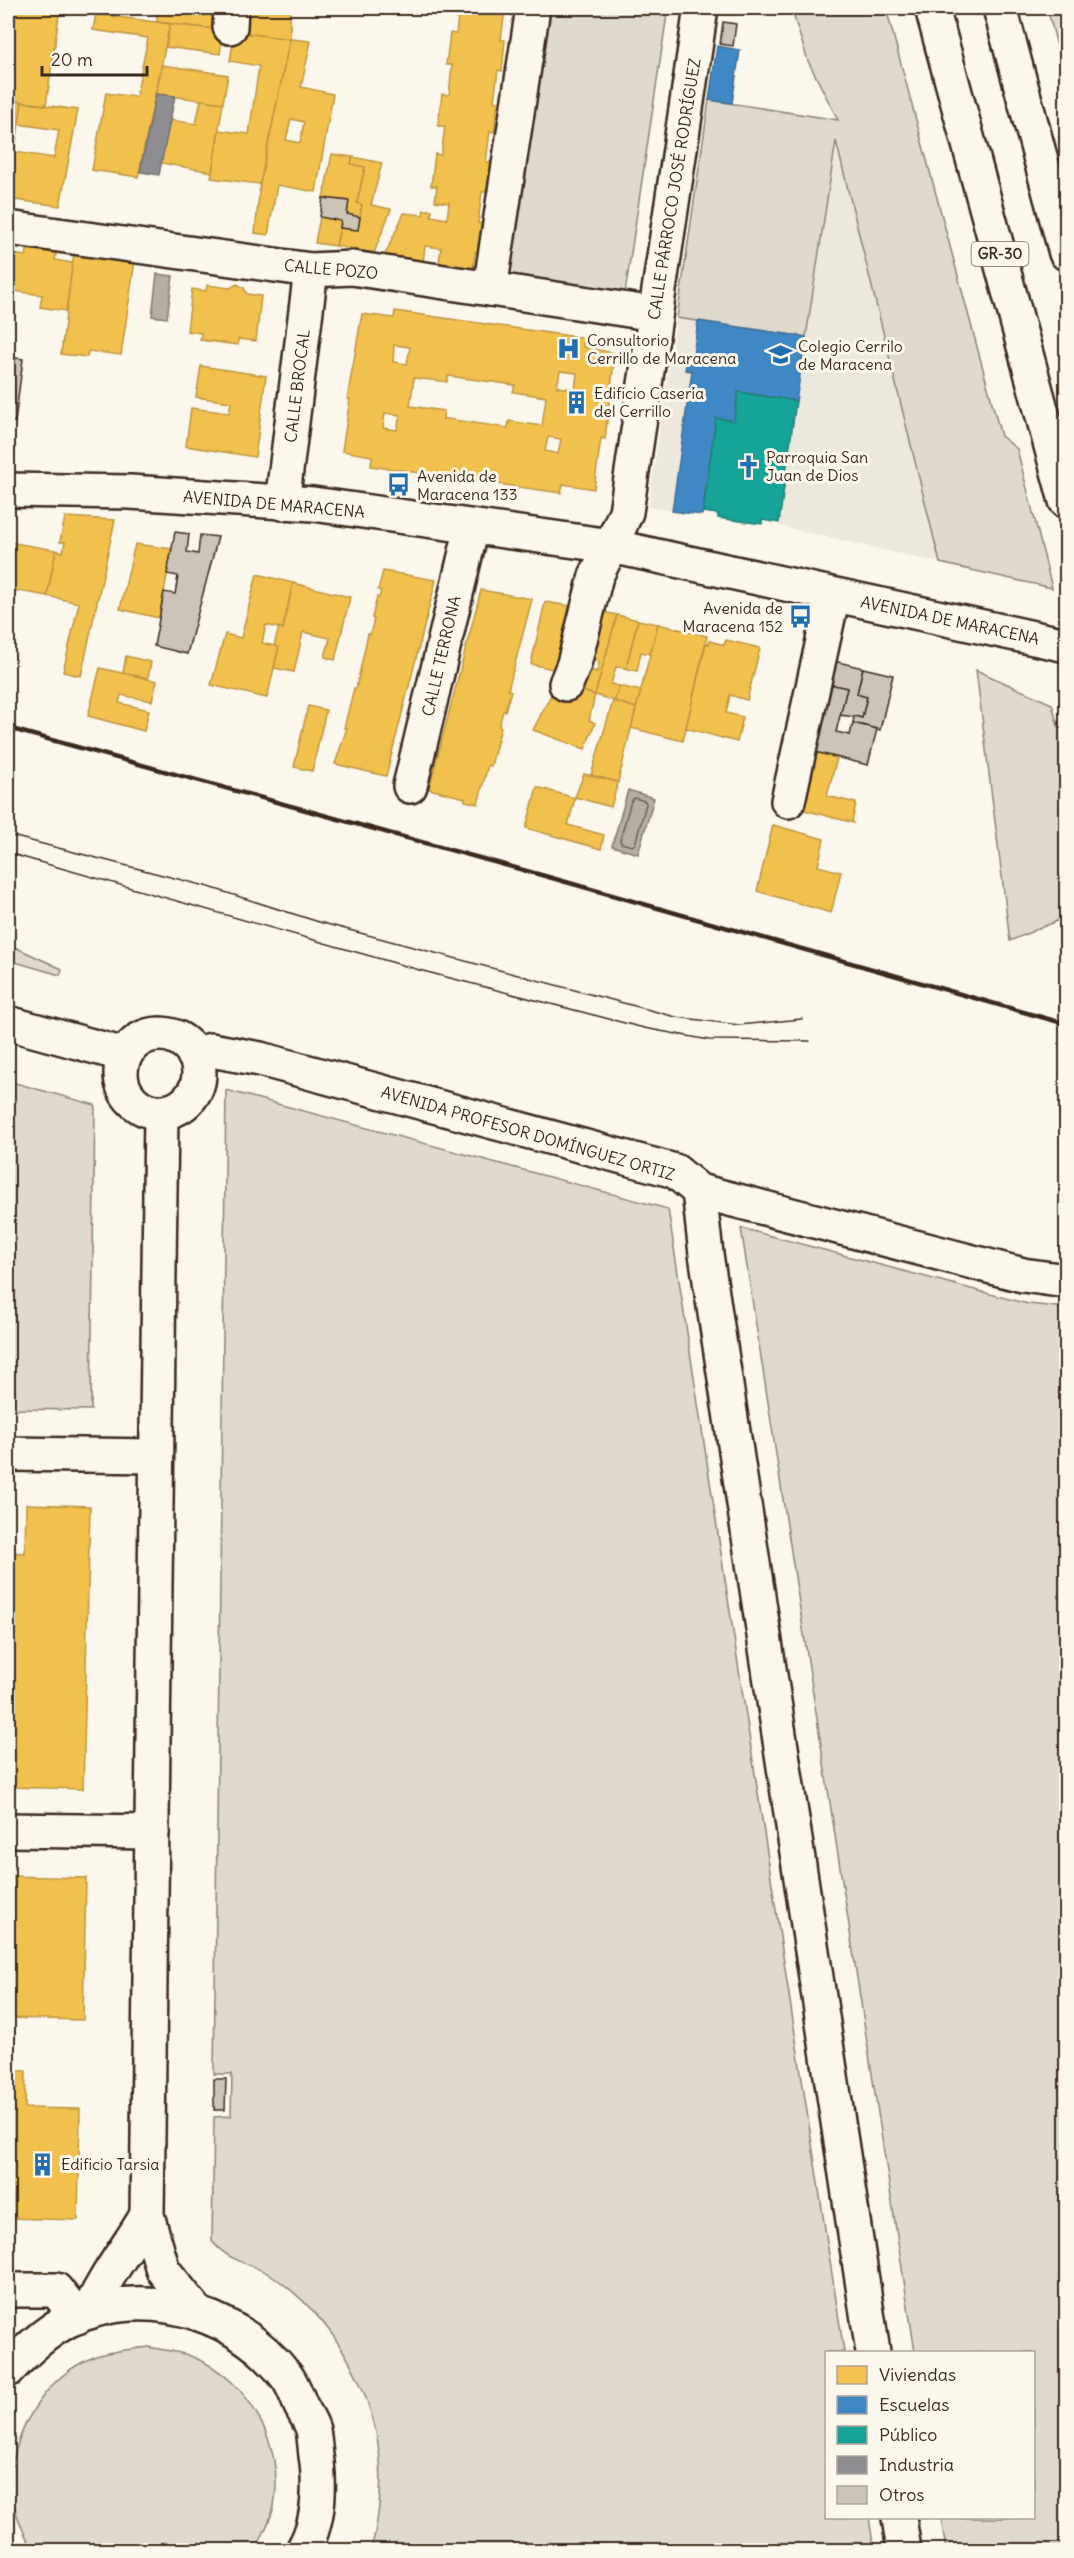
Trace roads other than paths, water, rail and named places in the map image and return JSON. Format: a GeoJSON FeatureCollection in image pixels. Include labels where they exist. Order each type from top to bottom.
{"type":"FeatureCollection","features":[{"type":"Feature","properties":{"kind":"main road"},"geometry":{"type":"LineString","coordinates":[[490,289],[533,8]]}},
{"type":"Feature","properties":{"kind":"main road","name":"CALLE PÁRROCO JOSÉ RODRÍGUEZ"},"geometry":{"type":"LineString","coordinates":[[611,546],[626,512],[701,8]]}},
{"type":"Feature","properties":{"kind":"main road","name":"GR-30"},"geometry":{"type":"LineString","coordinates":[[932,8],[1066,501]]}},
{"type":"Feature","properties":{"kind":"main road"},"geometry":{"type":"LineString","coordinates":[[1000,8],[1066,253]]}},
{"type":"Feature","properties":{"kind":"main road","name":"CALLE POZO"},"geometry":{"type":"LineString","coordinates":[[8,228],[311,270],[352,268],[655,314]]}},
{"type":"Feature","properties":{"kind":"main road","name":"CALLE BROCAL"},"geometry":{"type":"LineString","coordinates":[[282,503],[311,270]]}},
{"type":"Feature","properties":{"kind":"main road","name":"AVENIDA DE MARACENA"},"geometry":{"type":"LineString","coordinates":[[8,490],[130,492],[314,504],[611,546],[1066,645]]}},
{"type":"Feature","properties":{"kind":"main road","name":"CALLE TERRONA"},"geometry":{"type":"LineString","coordinates":[[410,786],[472,527]]}},
{"type":"Feature","properties":{"kind":"main road"},"geometry":{"type":"LineString","coordinates":[[566,684],[574,664],[596,576],[611,546]]}},
{"type":"Feature","properties":{"kind":"main road"},"geometry":{"type":"LineString","coordinates":[[788,801],[833,595]]}},
{"type":"Feature","properties":{"kind":"main road"},"geometry":{"type":"LineString","coordinates":[[8,1023],[125,1055]]}},
{"type":"Feature","properties":{"kind":"main road"},"geometry":{"type":"LineString","coordinates":[[166,1034],[187,1045],[194,1055],[198,1067],[198,1081],[194,1092],[185,1103],[174,1110],[150,1111],[130,1099],[124,1089],[121,1066],[132,1045],[142,1039],[166,1034]]}},
{"type":"Feature","properties":{"kind":"main road","name":"AVENIDA PROFESOR DOMÍNGUEZ ORTIZ"},"geometry":{"type":"LineString","coordinates":[[194,1055],[211,1050],[260,1059],[675,1171],[699,1191],[1023,1275],[1066,1281]]}},
{"type":"Feature","properties":{"kind":"main road"},"geometry":{"type":"LineString","coordinates":[[161,1112],[147,2215],[164,2271],[196,2312]]}},
{"type":"Feature","properties":{"kind":"main road"},"geometry":{"type":"LineString","coordinates":[[699,1191],[708,1266],[873,2351]]}},
{"type":"Feature","properties":{"kind":"main road"},"geometry":{"type":"LineString","coordinates":[[8,1454],[156,1456]]}},
{"type":"Feature","properties":{"kind":"main road"},"geometry":{"type":"LineString","coordinates":[[8,1830],[152,1832]]}},
{"type":"Feature","properties":{"kind":"main road"},"geometry":{"type":"LineString","coordinates":[[83,2314],[147,2215]]}},
{"type":"Feature","properties":{"kind":"main road"},"geometry":{"type":"LineString","coordinates":[[8,2290],[56,2290],[83,2314]]}},
{"type":"Feature","properties":{"kind":"main road"},"geometry":{"type":"LineString","coordinates":[[8,2370],[36,2341],[83,2314],[127,2304],[159,2304],[196,2312],[247,2337],[288,2378],[313,2430],[320,2488],[309,2541],[303,2550]]}},
{"type":"Feature","properties":{"kind":"main road"},"geometry":{"type":"LineString","coordinates":[[899,2519],[904,2550]]}},
{"type":"Feature","properties":{"kind":"water"},"geometry":{"type":"Polygon","coordinates":[[[157,274],[173,276],[167,318],[152,316],[157,274]]]}},
{"type":"Feature","properties":{"kind":"water"},"geometry":{"type":"Polygon","coordinates":[[[628,790],[654,798],[638,854],[612,846],[628,790]]]}},
{"type":"Feature","properties":{"kind":"tram line"},"geometry":{"type":"LineString","coordinates":[[8,835],[209,887],[319,922],[676,1017],[739,1025],[802,1019]]}},
{"type":"Feature","properties":{"kind":"tram line"},"geometry":{"type":"LineString","coordinates":[[8,853],[423,971],[644,1028],[709,1040],[810,1041]]}},
{"type":"Feature","properties":{"kind":"railway"},"geometry":{"type":"LineString","coordinates":[[8,728],[552,878],[1066,1024]]}},
{"type":"Feature","properties":{"kind":"place","name":"Consultorio Cerrillo de Maracena"},"geometry":{"type":"Point","coordinates":[569,349]}},
{"type":"Feature","properties":{"kind":"place","name":"Colegio Cerrilo de Maracena"},"geometry":{"type":"Point","coordinates":[780,355]}},
{"type":"Feature","properties":{"kind":"place","name":"Edificio Casería del Cerrillo"},"geometry":{"type":"Point","coordinates":[576,402]}},
{"type":"Feature","properties":{"kind":"place","name":"Parroquia San Juan de Dios"},"geometry":{"type":"Point","coordinates":[748,466]}},
{"type":"Feature","properties":{"kind":"place","name":"Avenida de Maracena 133"},"geometry":{"type":"Point","coordinates":[399,485]}},
{"type":"Feature","properties":{"kind":"place","name":"Avenida de Maracena 152"},"geometry":{"type":"Point","coordinates":[801,617]}},
{"type":"Feature","properties":{"kind":"place","name":"Edificio Tarsia"},"geometry":{"type":"Point","coordinates":[43,2164]}}]}
